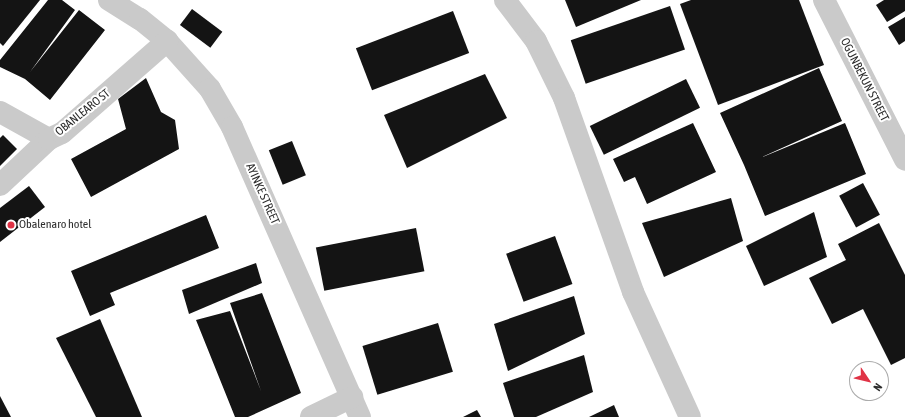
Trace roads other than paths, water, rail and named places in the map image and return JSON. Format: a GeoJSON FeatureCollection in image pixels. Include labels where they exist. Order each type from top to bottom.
{"type":"FeatureCollection","features":[{"type":"Feature","properties":{"kind":"street"},"geometry":{"type":"LineString","coordinates":[[505,0],[536,41],[564,98],[632,292],[690,417]]}},
{"type":"Feature","properties":{"kind":"street","name":"OGUNBEKUN STREET"},"geometry":{"type":"LineString","coordinates":[[824,0],[905,160]]}},
{"type":"Feature","properties":{"kind":"street","name":"AYINKE STREET"},"geometry":{"type":"LineString","coordinates":[[115,1],[167,41],[210,89],[232,127],[360,417]]}},
{"type":"Feature","properties":{"kind":"street","name":"OBANLEARO ST"},"geometry":{"type":"LineString","coordinates":[[0,185],[49,139],[62,133],[167,41]]}},
{"type":"Feature","properties":{"kind":"street"},"geometry":{"type":"LineString","coordinates":[[0,112],[49,139]]}},
{"type":"Feature","properties":{"kind":"street"},"geometry":{"type":"LineString","coordinates":[[312,417],[352,397]]}},
{"type":"Feature","properties":{"kind":"place","name":"Obalenaro hotel"},"geometry":{"type":"Point","coordinates":[11,225]}}]}
